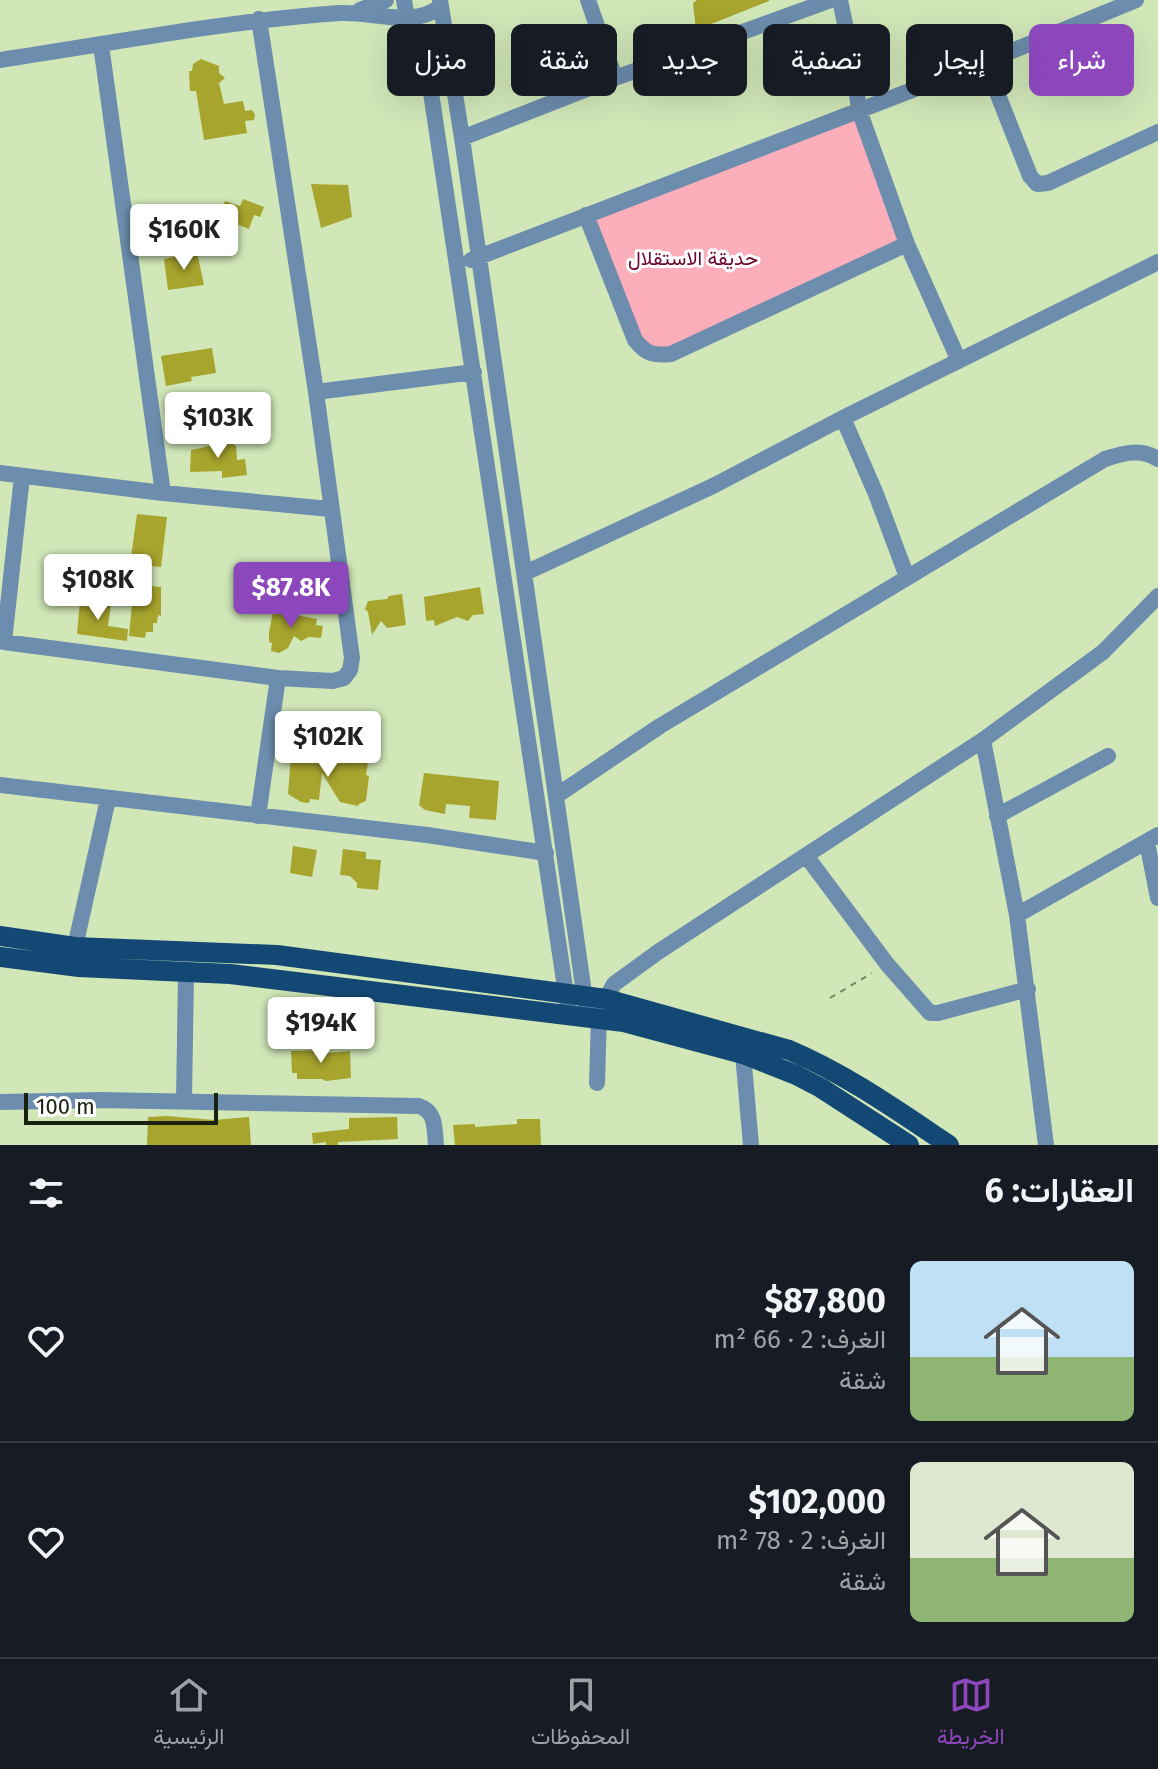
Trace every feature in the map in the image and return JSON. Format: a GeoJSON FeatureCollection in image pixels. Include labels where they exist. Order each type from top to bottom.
{"type":"FeatureCollection","features":[{"type":"Feature","properties":{"kind":"main road"},"geometry":{"type":"LineString","coordinates":[[0,936],[75,947],[277,955],[585,1006],[769,1043],[816,1061],[949,1145]]}},
{"type":"Feature","properties":{"kind":"main road"},"geometry":{"type":"LineString","coordinates":[[0,957],[79,967],[230,974],[585,1006],[743,1054],[821,1088],[909,1145]]}},
{"type":"Feature","properties":{"kind":"street"},"geometry":{"type":"LineString","coordinates":[[354,12],[386,0]]}},
{"type":"Feature","properties":{"kind":"street"},"geometry":{"type":"LineString","coordinates":[[404,0],[427,66],[546,853],[585,1006]]}},
{"type":"Feature","properties":{"kind":"street"},"geometry":{"type":"LineString","coordinates":[[588,0],[596,24]]}},
{"type":"Feature","properties":{"kind":"street"},"geometry":{"type":"LineString","coordinates":[[617,77],[831,0]]}},
{"type":"Feature","properties":{"kind":"street"},"geometry":{"type":"LineString","coordinates":[[840,0],[859,110],[907,244],[959,361]]}},
{"type":"Feature","properties":{"kind":"street"},"geometry":{"type":"LineString","coordinates":[[1013,51],[1136,0]]}},
{"type":"Feature","properties":{"kind":"street"},"geometry":{"type":"LineString","coordinates":[[0,60],[259,19],[354,12],[410,18],[427,16],[440,3]]}},
{"type":"Feature","properties":{"kind":"street"},"geometry":{"type":"LineString","coordinates":[[440,3],[597,1083]]}},
{"type":"Feature","properties":{"kind":"street"},"geometry":{"type":"LineString","coordinates":[[22,476],[2,642],[278,678],[333,681],[344,678],[350,670],[352,658],[316,392],[259,19]]}},
{"type":"Feature","properties":{"kind":"street"},"geometry":{"type":"LineString","coordinates":[[101,45],[163,493]]}},
{"type":"Feature","properties":{"kind":"street"},"geometry":{"type":"LineString","coordinates":[[458,264],[906,92]]}},
{"type":"Feature","properties":{"kind":"street"},"geometry":{"type":"LineString","coordinates":[[462,138],[569,96]]}},
{"type":"Feature","properties":{"kind":"street"},"geometry":{"type":"LineString","coordinates":[[998,96],[1030,176],[1037,184],[1048,183],[1158,132]]}},
{"type":"Feature","properties":{"kind":"street"},"geometry":{"type":"LineString","coordinates":[[586,215],[635,340],[644,351],[656,356],[671,354],[907,244]]}},
{"type":"Feature","properties":{"kind":"street"},"geometry":{"type":"LineString","coordinates":[[525,573],[713,486],[1158,262]]}},
{"type":"Feature","properties":{"kind":"street"},"geometry":{"type":"LineString","coordinates":[[316,392],[474,372]]}},
{"type":"Feature","properties":{"kind":"street"},"geometry":{"type":"LineString","coordinates":[[843,418],[907,577]]}},
{"type":"Feature","properties":{"kind":"street"},"geometry":{"type":"LineString","coordinates":[[556,796],[660,726],[1105,459],[1125,452],[1147,452],[1158,459]]}},
{"type":"Feature","properties":{"kind":"street"},"geometry":{"type":"LineString","coordinates":[[0,473],[330,509]]}},
{"type":"Feature","properties":{"kind":"street"},"geometry":{"type":"LineString","coordinates":[[585,1006],[641,964],[983,740],[1103,652],[1158,596]]}},
{"type":"Feature","properties":{"kind":"street"},"geometry":{"type":"LineString","coordinates":[[258,816],[278,678]]}},
{"type":"Feature","properties":{"kind":"street"},"geometry":{"type":"LineString","coordinates":[[983,740],[1017,915],[1046,1145]]}},
{"type":"Feature","properties":{"kind":"street"},"geometry":{"type":"LineString","coordinates":[[997,816],[1108,756]]}},
{"type":"Feature","properties":{"kind":"street"},"geometry":{"type":"LineString","coordinates":[[0,785],[427,835],[546,853]]}},
{"type":"Feature","properties":{"kind":"street"},"geometry":{"type":"LineString","coordinates":[[75,947],[108,799]]}},
{"type":"Feature","properties":{"kind":"street"},"geometry":{"type":"LineString","coordinates":[[1017,915],[1152,838],[1158,898]]}},
{"type":"Feature","properties":{"kind":"street"},"geometry":{"type":"LineString","coordinates":[[807,857],[887,964],[930,1013],[1028,989]]}},
{"type":"Feature","properties":{"kind":"street"},"geometry":{"type":"LineString","coordinates":[[184,1102],[186,972]]}},
{"type":"Feature","properties":{"kind":"street"},"geometry":{"type":"LineString","coordinates":[[743,1054],[751,1145]]}},
{"type":"Feature","properties":{"kind":"street"},"geometry":{"type":"LineString","coordinates":[[0,1102],[419,1106],[428,1109],[433,1116],[436,1145]]}},
{"type":"Feature","properties":{"kind":"path"},"geometry":{"type":"LineString","coordinates":[[830,998],[887,964]]}},
{"type":"Feature","properties":{"kind":"green space","name":"حديقة الاستقلال"},"geometry":{"type":"Polygon","coordinates":[[[855,112],[907,244],[671,354],[644,351],[586,215],[855,112]]]}},
{"type":"Feature","properties":{"kind":"building"},"geometry":{"type":"Polygon","coordinates":[[[697,0],[769,0],[711,24],[695,24],[693,3],[697,0]]]}},
{"type":"Feature","properties":{"kind":"building"},"geometry":{"type":"Polygon","coordinates":[[[201,59],[219,66],[219,73],[225,78],[219,83],[224,104],[243,101],[245,111],[252,110],[254,120],[245,121],[247,133],[204,140],[196,91],[190,91],[189,71],[201,59]]]}},
{"type":"Feature","properties":{"kind":"building"},"geometry":{"type":"Polygon","coordinates":[[[311,184],[348,185],[352,217],[321,228],[311,184]]]}},
{"type":"Feature","properties":{"kind":"building"},"geometry":{"type":"Polygon","coordinates":[[[243,199],[264,207],[260,217],[254,215],[249,229],[219,217],[225,201],[240,206],[243,199]]]}},
{"type":"Feature","properties":{"kind":"building"},"geometry":{"type":"Polygon","coordinates":[[[197,252],[204,285],[168,290],[164,259],[197,252]]]}},
{"type":"Feature","properties":{"kind":"building"},"geometry":{"type":"Polygon","coordinates":[[[212,348],[216,373],[191,377],[192,381],[166,386],[161,356],[212,348]]]}},
{"type":"Feature","properties":{"kind":"building"},"geometry":{"type":"Polygon","coordinates":[[[229,442],[236,446],[237,460],[245,459],[247,475],[222,478],[222,471],[190,472],[191,450],[229,442]]]}},
{"type":"Feature","properties":{"kind":"building"},"geometry":{"type":"Polygon","coordinates":[[[137,514],[167,517],[161,567],[130,564],[137,514]]]}},
{"type":"Feature","properties":{"kind":"building"},"geometry":{"type":"Polygon","coordinates":[[[128,584],[161,587],[161,616],[158,615],[157,623],[153,623],[153,632],[146,632],[145,638],[129,636],[132,604],[126,603],[128,584]]]}},
{"type":"Feature","properties":{"kind":"building"},"geometry":{"type":"Polygon","coordinates":[[[480,587],[484,614],[473,615],[468,621],[457,617],[435,626],[434,620],[426,621],[424,597],[480,587]]]}},
{"type":"Feature","properties":{"kind":"building"},"geometry":{"type":"Polygon","coordinates":[[[402,594],[406,625],[387,628],[381,621],[372,635],[365,609],[368,601],[402,594]]]}},
{"type":"Feature","properties":{"kind":"building"},"geometry":{"type":"Polygon","coordinates":[[[80,601],[111,604],[108,626],[128,629],[127,641],[77,634],[80,601]]]}},
{"type":"Feature","properties":{"kind":"building"},"geometry":{"type":"Polygon","coordinates":[[[273,611],[317,619],[316,625],[323,626],[321,638],[309,637],[301,641],[294,636],[288,648],[279,653],[271,651],[269,633],[273,611]]]}},
{"type":"Feature","properties":{"kind":"building"},"geometry":{"type":"Polygon","coordinates":[[[291,756],[368,763],[366,801],[358,806],[340,802],[322,773],[319,800],[301,802],[288,794],[291,756]]]}},
{"type":"Feature","properties":{"kind":"building"},"geometry":{"type":"Polygon","coordinates":[[[424,773],[499,781],[496,820],[469,818],[470,806],[446,804],[445,814],[425,810],[419,805],[424,773]]]}},
{"type":"Feature","properties":{"kind":"building"},"geometry":{"type":"Polygon","coordinates":[[[293,846],[317,850],[312,877],[290,873],[293,846]]]}},
{"type":"Feature","properties":{"kind":"building"},"geometry":{"type":"Polygon","coordinates":[[[343,849],[366,852],[366,859],[381,860],[378,890],[357,888],[357,883],[350,876],[340,875],[343,849]]]}},
{"type":"Feature","properties":{"kind":"building"},"geometry":{"type":"Polygon","coordinates":[[[325,1050],[327,1053],[350,1051],[351,1078],[326,1081],[297,1079],[297,1073],[292,1073],[291,1051],[325,1050]]]}},
{"type":"Feature","properties":{"kind":"building"},"geometry":{"type":"Polygon","coordinates":[[[148,1117],[214,1120],[249,1117],[251,1145],[147,1145],[148,1117]]]}},
{"type":"Feature","properties":{"kind":"building"},"geometry":{"type":"Polygon","coordinates":[[[397,1117],[398,1139],[338,1142],[338,1145],[326,1145],[326,1142],[313,1144],[312,1133],[349,1129],[349,1118],[397,1117]]]}},
{"type":"Feature","properties":{"kind":"building"},"geometry":{"type":"Polygon","coordinates":[[[517,1119],[540,1119],[541,1145],[455,1145],[453,1125],[517,1124],[517,1119]]]}}]}
